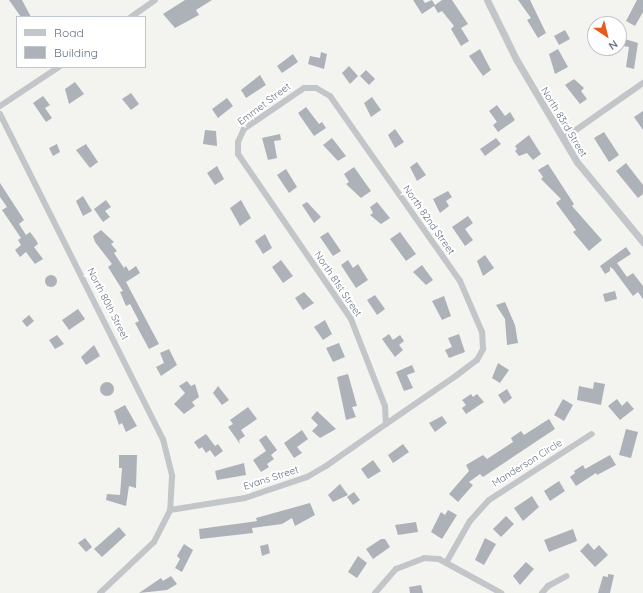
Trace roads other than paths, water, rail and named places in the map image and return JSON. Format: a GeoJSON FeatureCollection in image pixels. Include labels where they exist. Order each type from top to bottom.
{"type":"FeatureCollection","features":[{"type":"Feature","properties":{"kind":"street"},"geometry":{"type":"LineString","coordinates":[[132,16],[155,0]]}},
{"type":"Feature","properties":{"kind":"street","name":"North 83rd Street"},"geometry":{"type":"LineString","coordinates":[[488,0],[516,59],[563,139],[592,182],[643,242]]}},
{"type":"Feature","properties":{"kind":"street"},"geometry":{"type":"LineString","coordinates":[[0,106],[57,68]]}},
{"type":"Feature","properties":{"kind":"street"},"geometry":{"type":"LineString","coordinates":[[563,139],[643,83]]}},
{"type":"Feature","properties":{"kind":"street","name":"Emmet Street"},"geometry":{"type":"LineString","coordinates":[[246,169],[237,149],[240,134],[250,124],[304,88],[323,90],[333,100]]}},
{"type":"Feature","properties":{"kind":"street","name":"North 82nd Street"},"geometry":{"type":"LineString","coordinates":[[333,100],[462,285],[484,339],[483,349],[477,360]]}},
{"type":"Feature","properties":{"kind":"street","name":"North 80th Street"},"geometry":{"type":"LineString","coordinates":[[0,114],[163,438],[172,476],[170,510]]}},
{"type":"Feature","properties":{"kind":"street","name":"North 81st Street"},"geometry":{"type":"LineString","coordinates":[[246,169],[351,319],[385,406],[386,424]]}},
{"type":"Feature","properties":{"kind":"street","name":"Evans Street"},"geometry":{"type":"LineString","coordinates":[[170,510],[246,498],[288,485],[326,466],[477,360]]}},
{"type":"Feature","properties":{"kind":"street","name":"Manderson Circle"},"geometry":{"type":"LineString","coordinates":[[446,563],[470,521],[489,500],[592,434]]}},
{"type":"Feature","properties":{"kind":"street"},"geometry":{"type":"LineString","coordinates":[[100,593],[154,542],[170,510]]}},
{"type":"Feature","properties":{"kind":"street"},"geometry":{"type":"LineString","coordinates":[[375,593],[389,574],[412,560],[435,558],[501,593]]}},
{"type":"Feature","properties":{"kind":"street"},"geometry":{"type":"LineString","coordinates":[[542,593],[548,586],[567,576]]}}]}
